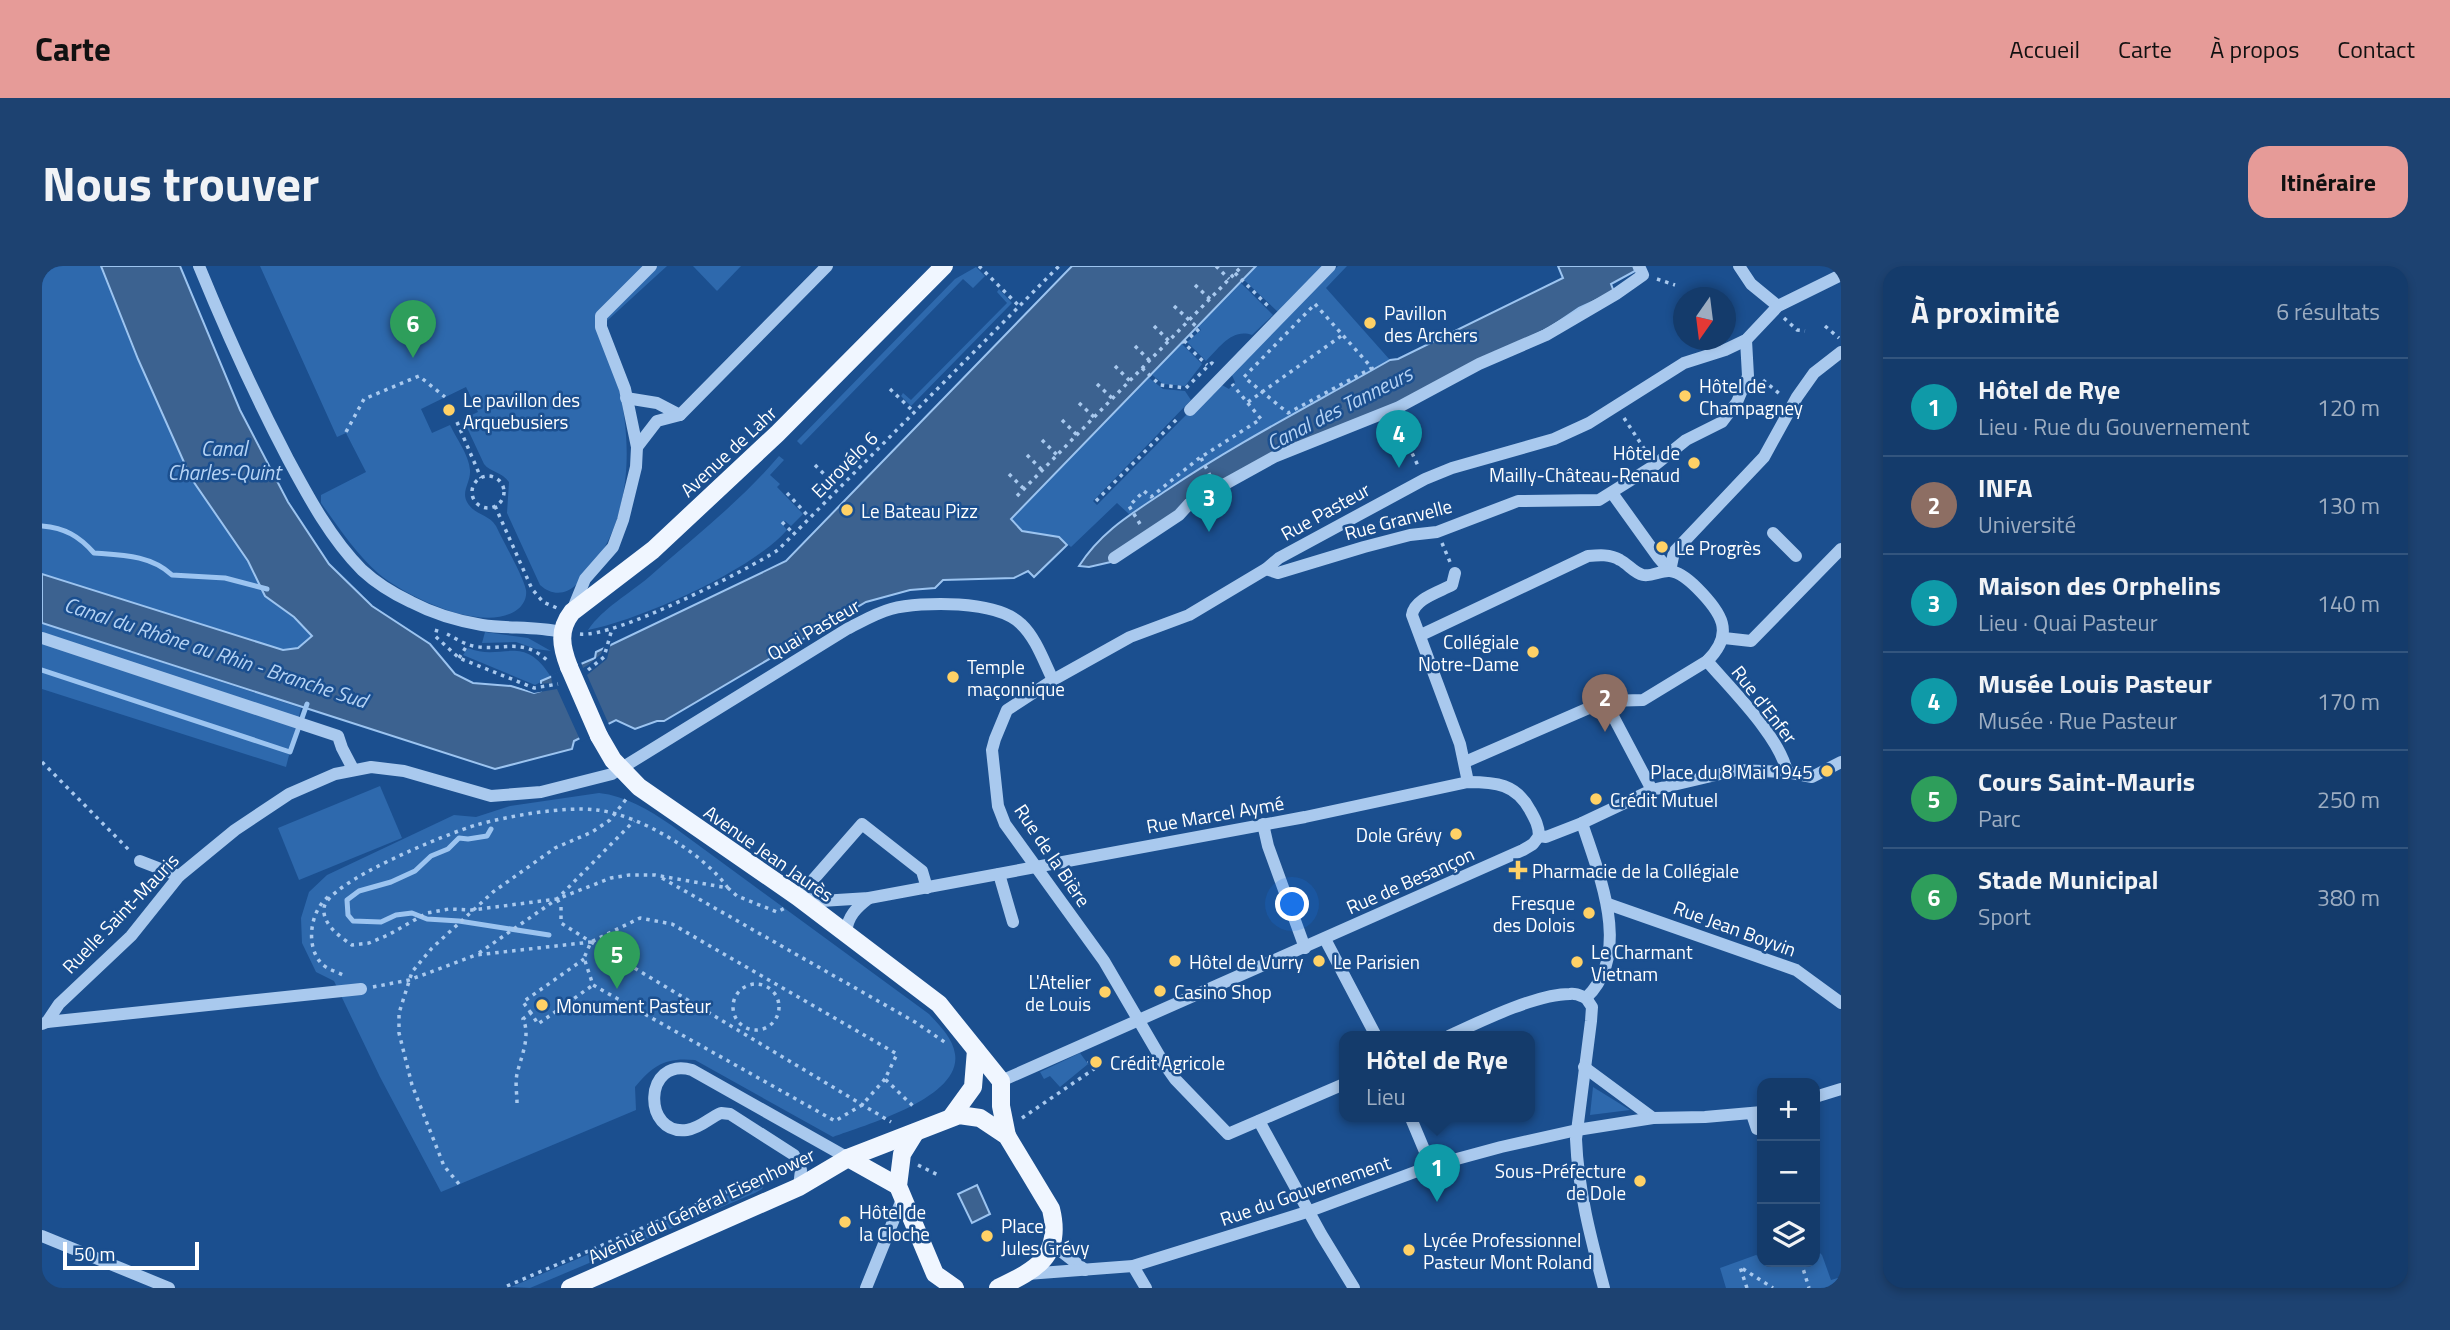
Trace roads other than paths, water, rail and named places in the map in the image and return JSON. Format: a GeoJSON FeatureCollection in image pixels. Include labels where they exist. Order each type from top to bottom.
{"type":"FeatureCollection","features":[{"type":"Feature","properties":{"kind":"main road","name":"Avenue de Lahr"},"geometry":{"type":"LineString","coordinates":[[561,632],[565,620],[572,612],[653,550],[777,434],[944,266]]}},
{"type":"Feature","properties":{"kind":"main road","name":"Avenue Jean Jaurès"},"geometry":{"type":"LineString","coordinates":[[561,632],[563,653],[569,667],[599,736],[621,770],[651,796],[798,897],[939,1004],[960,1027],[975,1050],[1008,1073]]}},
{"type":"Feature","properties":{"kind":"main road"},"geometry":{"type":"LineString","coordinates":[[952,1116],[973,1087],[975,1050]]}},
{"type":"Feature","properties":{"kind":"main road"},"geometry":{"type":"LineString","coordinates":[[998,1288],[1027,1274],[1044,1260],[1053,1245],[1055,1228],[1051,1209],[1007,1136],[1001,1105],[1008,1073]]}},
{"type":"Feature","properties":{"kind":"main road"},"geometry":{"type":"LineString","coordinates":[[955,1288],[935,1274],[900,1191],[902,1154],[915,1133],[952,1116],[980,1118],[1007,1136]]}},
{"type":"Feature","properties":{"kind":"main road","name":"Avenue du Général Eisenhower"},"geometry":{"type":"LineString","coordinates":[[570,1288],[799,1187],[848,1158],[915,1133]]}},
{"type":"Feature","properties":{"kind":"main road"},"geometry":{"type":"LineString","coordinates":[[848,1158],[900,1191]]}},
{"type":"Feature","properties":{"kind":"street"},"geometry":{"type":"LineString","coordinates":[[199,266],[252,391],[300,482],[320,515],[362,569],[393,593],[412,603],[462,621],[561,632]]}},
{"type":"Feature","properties":{"kind":"street"},"geometry":{"type":"LineString","coordinates":[[572,612],[585,579],[613,547],[623,520],[636,467],[637,447],[626,398],[601,327],[601,316],[651,266]]}},
{"type":"Feature","properties":{"kind":"street"},"geometry":{"type":"LineString","coordinates":[[637,447],[657,421],[680,415],[827,266]]}},
{"type":"Feature","properties":{"kind":"street"},"geometry":{"type":"LineString","coordinates":[[1190,410],[1330,266]]}},
{"type":"Feature","properties":{"kind":"street"},"geometry":{"type":"LineString","coordinates":[[1739,266],[1751,284],[1777,308]]}},
{"type":"Feature","properties":{"kind":"street"},"geometry":{"type":"LineString","coordinates":[[1114,558],[1169,522],[1189,504],[1229,481],[1274,457],[1399,407],[1479,364],[1546,335],[1616,294],[1641,271]]}},
{"type":"Feature","properties":{"kind":"street","name":"Rue Pasteur"},"geometry":{"type":"LineString","coordinates":[[1053,680],[1130,638],[1189,615],[1301,546],[1424,479],[1452,468],[1555,439],[1588,423],[1684,363],[1746,340],[1777,308],[1841,275]]}},
{"type":"Feature","properties":{"kind":"street","name":"Rue Granvelle"},"geometry":{"type":"LineString","coordinates":[[1266,569],[1278,573],[1410,535],[1437,532],[1518,501],[1599,500],[1655,465],[1686,440],[1722,422],[1737,402],[1748,376],[1746,340]]}},
{"type":"Feature","properties":{"kind":"street"},"geometry":{"type":"LineString","coordinates":[[1670,571],[1674,552],[1764,457],[1814,373],[1841,352]]}},
{"type":"Feature","properties":{"kind":"street"},"geometry":{"type":"LineString","coordinates":[[626,398],[657,403],[680,415]]}},
{"type":"Feature","properties":{"kind":"street"},"geometry":{"type":"LineString","coordinates":[[1465,762],[1605,701],[1643,700],[1707,661],[1724,638],[1724,627],[1719,613],[1688,579],[1670,571],[1612,493]]}},
{"type":"Feature","properties":{"kind":"street"},"geometry":{"type":"LineString","coordinates":[[1773,533],[1796,556]]}},
{"type":"Feature","properties":{"kind":"street"},"geometry":{"type":"LineString","coordinates":[[1724,638],[1751,641],[1841,549]]}},
{"type":"Feature","properties":{"kind":"street"},"geometry":{"type":"LineString","coordinates":[[1421,635],[1588,556],[1605,555],[1620,560],[1640,575],[1670,571]]}},
{"type":"Feature","properties":{"kind":"street"},"geometry":{"type":"LineString","coordinates":[[1455,573],[1452,585],[1413,607],[1412,615],[1465,762],[1468,782]]}},
{"type":"Feature","properties":{"kind":"street","name":"Quai Pasteur"},"geometry":{"type":"LineString","coordinates":[[621,770],[846,629],[888,610],[918,604],[983,607],[1004,612],[1027,630],[1053,680]]}},
{"type":"Feature","properties":{"kind":"street"},"geometry":{"type":"LineString","coordinates":[[42,638],[338,736],[353,769]]}},
{"type":"Feature","properties":{"kind":"street","name":"Rue d'Enfer"},"geometry":{"type":"LineString","coordinates":[[1707,661],[1753,714],[1785,762],[1787,772]]}},
{"type":"Feature","properties":{"kind":"street","name":"Rue de la Bière"},"geometry":{"type":"LineString","coordinates":[[1053,680],[1007,710],[992,750],[998,806],[1004,824],[1104,961],[1175,1079],[1228,1134],[1259,1121]]}},
{"type":"Feature","properties":{"kind":"street"},"geometry":{"type":"LineString","coordinates":[[1605,701],[1652,790]]}},
{"type":"Feature","properties":{"kind":"street","name":"Rue de Besançon"},"geometry":{"type":"LineString","coordinates":[[1008,1073],[1305,948],[1523,850],[1539,836],[1546,837],[1582,823],[1652,790],[1737,771],[1787,772],[1812,777],[1841,762]]}},
{"type":"Feature","properties":{"kind":"street","name":"Ruelle Saint-Mauris"},"geometry":{"type":"LineString","coordinates":[[45,1023],[59,1004],[131,936],[179,876],[268,806],[310,784],[353,769],[388,768],[492,796],[516,796],[541,792],[621,770]]}},
{"type":"Feature","properties":{"kind":"street","name":"Rue Marcel Aymé"},"geometry":{"type":"LineString","coordinates":[[798,897],[821,901],[869,898],[1264,824],[1468,782],[1503,784],[1514,791],[1524,800],[1536,821],[1539,836]]}},
{"type":"Feature","properties":{"kind":"street"},"geometry":{"type":"LineString","coordinates":[[1582,823],[1608,904],[1611,931],[1604,973],[1596,989],[1586,998]]}},
{"type":"Feature","properties":{"kind":"street"},"geometry":{"type":"LineString","coordinates":[[798,897],[862,824],[922,870],[926,888]]}},
{"type":"Feature","properties":{"kind":"street"},"geometry":{"type":"LineString","coordinates":[[1264,824],[1268,846],[1305,948]]}},
{"type":"Feature","properties":{"kind":"street"},"geometry":{"type":"LineString","coordinates":[[139,861],[179,876]]}},
{"type":"Feature","properties":{"kind":"street"},"geometry":{"type":"LineString","coordinates":[[999,874],[1013,922]]}},
{"type":"Feature","properties":{"kind":"street"},"geometry":{"type":"LineString","coordinates":[[846,932],[848,921],[856,909],[869,898]]}},
{"type":"Feature","properties":{"kind":"street","name":"Rue Jean Boyvin"},"geometry":{"type":"LineString","coordinates":[[1608,904],[1796,970],[1841,1003]]}},
{"type":"Feature","properties":{"kind":"street"},"geometry":{"type":"LineString","coordinates":[[1325,939],[1373,1031]]}},
{"type":"Feature","properties":{"kind":"street","name":"Ruelle Saint-Mauris"},"geometry":{"type":"LineString","coordinates":[[45,1023],[361,989]]}},
{"type":"Feature","properties":{"kind":"street"},"geometry":{"type":"LineString","coordinates":[[1459,1031],[1478,1022],[1556,996],[1574,993],[1586,998],[1592,1007],[1577,1130],[1577,1156],[1588,1227],[1604,1288]]}},
{"type":"Feature","properties":{"kind":"street"},"geometry":{"type":"LineString","coordinates":[[1584,1067],[1653,1118]]}},
{"type":"Feature","properties":{"kind":"street"},"geometry":{"type":"LineString","coordinates":[[799,1187],[801,1170],[794,1155],[730,1115],[721,1113],[696,1128],[684,1130],[674,1129],[663,1123],[653,1101],[660,1079],[673,1069],[692,1070],[848,1158]]}},
{"type":"Feature","properties":{"kind":"street"},"geometry":{"type":"LineString","coordinates":[[1339,1086],[1259,1121],[1354,1288]]}},
{"type":"Feature","properties":{"kind":"street"},"geometry":{"type":"LineString","coordinates":[[1820,1095],[1841,1089]]}},
{"type":"Feature","properties":{"kind":"street","name":"Rue du Gouvernement"},"geometry":{"type":"LineString","coordinates":[[1027,1274],[1133,1266],[1310,1211],[1431,1166],[1577,1130],[1653,1118],[1757,1113]]}},
{"type":"Feature","properties":{"kind":"street"},"geometry":{"type":"LineString","coordinates":[[1413,1122],[1431,1166]]}},
{"type":"Feature","properties":{"kind":"street"},"geometry":{"type":"LineString","coordinates":[[866,1288],[900,1191]]}},
{"type":"Feature","properties":{"kind":"street"},"geometry":{"type":"LineString","coordinates":[[42,1236],[169,1288]]}},
{"type":"Feature","properties":{"kind":"street"},"geometry":{"type":"LineString","coordinates":[[1053,1245],[1085,1270]]}},
{"type":"Feature","properties":{"kind":"street"},"geometry":{"type":"LineString","coordinates":[[1133,1266],[1146,1288]]}},
{"type":"Feature","properties":{"kind":"water"},"geometry":{"type":"Polygon","coordinates":[[[101,266],[180,266],[240,410],[288,502],[329,564],[372,606],[430,644],[455,674],[473,683],[511,686],[534,693],[541,691],[541,681],[595,658],[596,652],[786,561],[1072,266],[1256,266],[1011,519],[1022,531],[1059,537],[1067,545],[1034,577],[1028,571],[1014,578],[943,580],[935,588],[910,590],[866,602],[664,721],[635,729],[616,720],[574,741],[572,749],[495,769],[42,623],[42,574],[283,650],[298,648],[312,636],[294,617],[265,596],[248,561],[191,478],[138,359],[101,266]]]}},
{"type":"Feature","properties":{"kind":"water","name":"Canal des Tanneurs"},"geometry":{"type":"Polygon","coordinates":[[[1558,266],[1633,266],[1635,271],[1611,284],[1614,292],[1579,308],[1549,328],[1394,405],[1273,454],[1115,561],[1089,567],[1079,566],[1098,542],[1119,523],[1194,472],[1390,360],[1398,359],[1563,278],[1558,266]]]}},
{"type":"Feature","properties":{"kind":"water"},"geometry":{"type":"Polygon","coordinates":[[[977,1185],[990,1214],[972,1223],[958,1194],[977,1185]]]}},
{"type":"Feature","properties":{"kind":"waterway"},"geometry":{"type":"LineString","coordinates":[[42,526],[71,534],[94,553],[145,560],[155,563],[172,575],[225,578],[267,589]]}},
{"type":"Feature","properties":{"kind":"waterway","name":"Canal du Rhône au Rhin - Branche Sud"},"geometry":{"type":"LineString","coordinates":[[42,670],[290,752],[307,704]]}},
{"type":"Feature","properties":{"kind":"waterway"},"geometry":{"type":"LineString","coordinates":[[491,829],[487,836],[459,838],[448,849],[431,856],[415,871],[391,882],[359,891],[347,900],[348,915],[353,921],[381,922],[396,915],[412,913],[427,919],[459,921],[549,935]]}},
{"type":"Feature","properties":{"kind":"place","name":"Pavillon des Archers"},"geometry":{"type":"Point","coordinates":[1370,323]}},
{"type":"Feature","properties":{"kind":"place","name":"Stade Municipal"},"geometry":{"type":"Point","coordinates":[413,358]}},
{"type":"Feature","properties":{"kind":"place","name":"Hôtel de Champagney"},"geometry":{"type":"Point","coordinates":[1685,396]}},
{"type":"Feature","properties":{"kind":"place","name":"Le pavillon des Arquebusiers"},"geometry":{"type":"Point","coordinates":[449,410]}},
{"type":"Feature","properties":{"kind":"place","name":"Hôtel de Mailly-Château-Renaud"},"geometry":{"type":"Point","coordinates":[1694,463]}},
{"type":"Feature","properties":{"kind":"place","name":"Musée Louis Pasteur"},"geometry":{"type":"Point","coordinates":[1399,468]}},
{"type":"Feature","properties":{"kind":"place","name":"Le Bateau Pizz"},"geometry":{"type":"Point","coordinates":[847,510]}},
{"type":"Feature","properties":{"kind":"place","name":"Maison des Orphelins"},"geometry":{"type":"Point","coordinates":[1209,532]}},
{"type":"Feature","properties":{"kind":"place","name":"Le Progrès"},"geometry":{"type":"Point","coordinates":[1662,547]}},
{"type":"Feature","properties":{"kind":"place","name":"Collégiale Notre-Dame"},"geometry":{"type":"Point","coordinates":[1533,652]}},
{"type":"Feature","properties":{"kind":"place","name":"Temple maçonnique"},"geometry":{"type":"Point","coordinates":[953,677]}},
{"type":"Feature","properties":{"kind":"place","name":"INFA"},"geometry":{"type":"Point","coordinates":[1605,732]}},
{"type":"Feature","properties":{"kind":"place","name":"Place du 8 Mai 1945"},"geometry":{"type":"Point","coordinates":[1827,771]}},
{"type":"Feature","properties":{"kind":"place","name":"Crédit Mutuel"},"geometry":{"type":"Point","coordinates":[1596,799]}},
{"type":"Feature","properties":{"kind":"place","name":"Dole Grévy"},"geometry":{"type":"Point","coordinates":[1456,834]}},
{"type":"Feature","properties":{"kind":"place","name":"Pharmacie de la Collégiale"},"geometry":{"type":"Point","coordinates":[1518,870]}},
{"type":"Feature","properties":{"kind":"place","name":"Fresque des Dolois"},"geometry":{"type":"Point","coordinates":[1589,913]}},
{"type":"Feature","properties":{"kind":"place","name":"Hôtel de Vurry"},"geometry":{"type":"Point","coordinates":[1175,961]}},
{"type":"Feature","properties":{"kind":"place","name":"Le Parisien"},"geometry":{"type":"Point","coordinates":[1319,961]}},
{"type":"Feature","properties":{"kind":"place","name":"Le Charmant Vietnam"},"geometry":{"type":"Point","coordinates":[1577,962]}},
{"type":"Feature","properties":{"kind":"place","name":"Cours Saint-Mauris"},"geometry":{"type":"Point","coordinates":[617,989]}},
{"type":"Feature","properties":{"kind":"place","name":"Casino Shop"},"geometry":{"type":"Point","coordinates":[1160,991]}},
{"type":"Feature","properties":{"kind":"place","name":"L'Atelier de Louis"},"geometry":{"type":"Point","coordinates":[1105,992]}},
{"type":"Feature","properties":{"kind":"place","name":"Monument Pasteur"},"geometry":{"type":"Point","coordinates":[542,1005]}},
{"type":"Feature","properties":{"kind":"place","name":"Crédit Agricole"},"geometry":{"type":"Point","coordinates":[1096,1062]}},
{"type":"Feature","properties":{"kind":"place","name":"Sous-Préfecture de Dole"},"geometry":{"type":"Point","coordinates":[1640,1181]}},
{"type":"Feature","properties":{"kind":"place","name":"Hôtel de Rye"},"geometry":{"type":"Point","coordinates":[1437,1202]}},
{"type":"Feature","properties":{"kind":"place","name":"Hôtel de la Cloche"},"geometry":{"type":"Point","coordinates":[845,1222]}},
{"type":"Feature","properties":{"kind":"place","name":"Place Jules Grévy"},"geometry":{"type":"Point","coordinates":[987,1236]}},
{"type":"Feature","properties":{"kind":"place","name":"Lycée Professionnel Pasteur Mont Roland"},"geometry":{"type":"Point","coordinates":[1409,1250]}},
{"type":"Feature","properties":{"kind":"water label","name":"Canal Charles-Quint"},"geometry":{"type":"Point","coordinates":[224,460]}}]}
